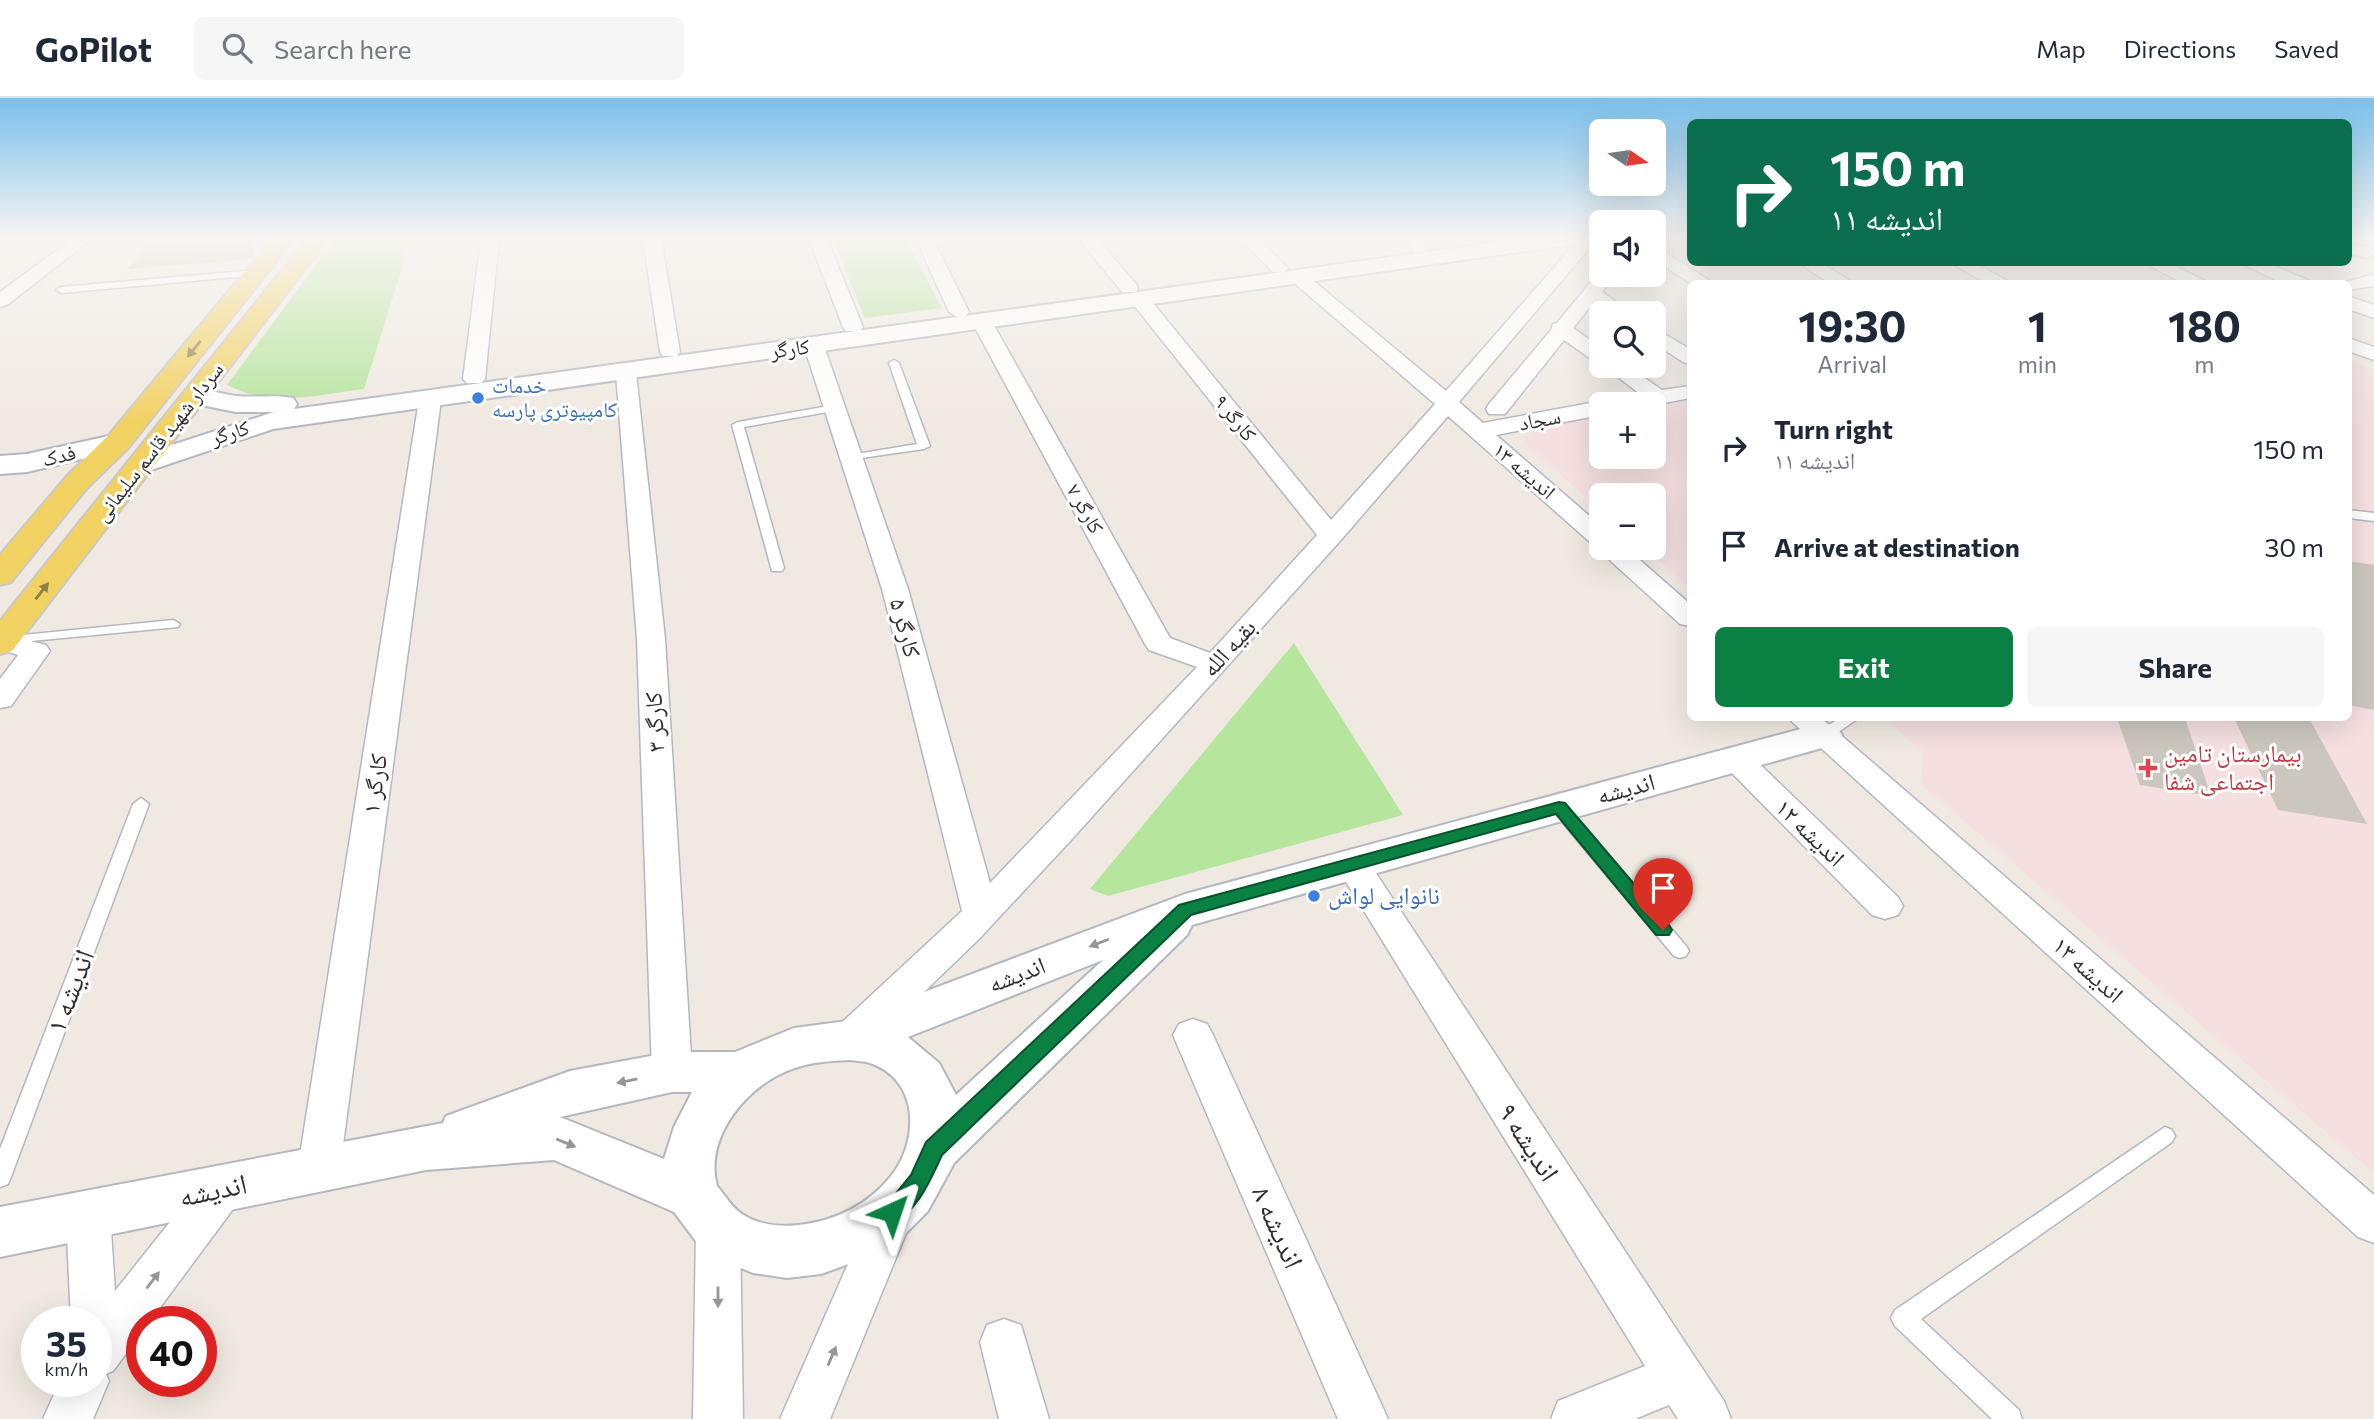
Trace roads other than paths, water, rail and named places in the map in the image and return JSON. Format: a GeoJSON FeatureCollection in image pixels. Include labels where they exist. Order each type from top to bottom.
{"type":"FeatureCollection","features":[{"type":"Feature","properties":{"kind":"main road"},"geometry":{"type":"LineString","coordinates":[[0,575],[77,482],[118,442],[234,301]]}},
{"type":"Feature","properties":{"kind":"main road","name":"سردار شهید قاسم سلیمانی"},"geometry":{"type":"LineString","coordinates":[[1,643],[270,301]]}},
{"type":"Feature","properties":{"kind":"street"},"geometry":{"type":"LineString","coordinates":[[474,379],[485,301]]}},
{"type":"Feature","properties":{"kind":"street"},"geometry":{"type":"LineString","coordinates":[[662,301],[670,352]]}},
{"type":"Feature","properties":{"kind":"street"},"geometry":{"type":"LineString","coordinates":[[843,301],[853,327]]}},
{"type":"Feature","properties":{"kind":"street"},"geometry":{"type":"LineString","coordinates":[[953,301],[959,312]]}},
{"type":"Feature","properties":{"kind":"street","name":"کارگر"},"geometry":{"type":"LineString","coordinates":[[195,396],[274,413],[430,400],[626,373],[853,327],[959,312],[1070,301]]}},
{"type":"Feature","properties":{"kind":"street","name":"کارگر"},"geometry":{"type":"LineString","coordinates":[[142,464],[274,413],[474,379],[670,352],[814,346],[982,322],[1099,301]]}},
{"type":"Feature","properties":{"kind":"street","name":"کارگر ۹"},"geometry":{"type":"LineString","coordinates":[[1140,301],[1331,536]]}},
{"type":"Feature","properties":{"kind":"street","name":"اندیشه ۱۳"},"geometry":{"type":"LineString","coordinates":[[1322,301],[1479,431],[1589,528]]}},
{"type":"Feature","properties":{"kind":"street","name":"بقیه الله"},"geometry":{"type":"LineString","coordinates":[[849,1040],[981,914],[1215,664],[1331,536],[1536,301]]}},
{"type":"Feature","properties":{"kind":"street"},"geometry":{"type":"LineString","coordinates":[[1497,410],[1560,328],[1586,301]]}},
{"type":"Feature","properties":{"kind":"street"},"geometry":{"type":"LineString","coordinates":[[2352,304],[2374,312]]}},
{"type":"Feature","properties":{"kind":"street","name":"کارگر ۷"},"geometry":{"type":"LineString","coordinates":[[982,322],[1159,644],[1215,664]]}},
{"type":"Feature","properties":{"kind":"street"},"geometry":{"type":"LineString","coordinates":[[1560,328],[1589,349]]}},
{"type":"Feature","properties":{"kind":"street"},"geometry":{"type":"LineString","coordinates":[[1666,342],[1687,356]]}},
{"type":"Feature","properties":{"kind":"street","name":"کارگر ۵"},"geometry":{"type":"LineString","coordinates":[[814,346],[895,589],[981,914]]}},
{"type":"Feature","properties":{"kind":"street"},"geometry":{"type":"LineString","coordinates":[[2352,346],[2374,354]]}},
{"type":"Feature","properties":{"kind":"street","name":"کارگر ۳"},"geometry":{"type":"LineString","coordinates":[[626,373],[651,639],[672,1072]]}},
{"type":"Feature","properties":{"kind":"street"},"geometry":{"type":"LineString","coordinates":[[1523,376],[1567,415]]}},
{"type":"Feature","properties":{"kind":"street"},"geometry":{"type":"LineString","coordinates":[[1631,378],[1651,392]]}},
{"type":"Feature","properties":{"kind":"street"},"geometry":{"type":"LineString","coordinates":[[1666,397],[1687,393]]}},
{"type":"Feature","properties":{"kind":"street","name":"کارگر ۱"},"geometry":{"type":"LineString","coordinates":[[319,1168],[430,400]]}},
{"type":"Feature","properties":{"kind":"street","name":"سجاد"},"geometry":{"type":"LineString","coordinates":[[1479,431],[1589,410]]}},
{"type":"Feature","properties":{"kind":"street","name":"فدک"},"geometry":{"type":"LineString","coordinates":[[9,470],[118,442]]}},
{"type":"Feature","properties":{"kind":"street","name":"فدک"},"geometry":{"type":"LineString","coordinates":[[9,470],[77,482]]}},
{"type":"Feature","properties":{"kind":"street"},"geometry":{"type":"LineString","coordinates":[[1625,560],[1687,615]]}},
{"type":"Feature","properties":{"kind":"street"},"geometry":{"type":"LineString","coordinates":[[0,699],[36,651],[1,643]]}},
{"type":"Feature","properties":{"kind":"street","name":"اندیشه ۱۳"},"geometry":{"type":"LineString","coordinates":[[1826,723],[2374,1223]]}},
{"type":"Feature","properties":{"kind":"street","name":"اندیشه"},"geometry":{"type":"LineString","coordinates":[[849,1040],[1185,910],[1735,759],[1826,723]]}},
{"type":"Feature","properties":{"kind":"street","name":"اندیشه ۱۲"},"geometry":{"type":"LineString","coordinates":[[1735,759],[1885,906]]}},
{"type":"Feature","properties":{"kind":"street","name":"اندیشه ۹"},"geometry":{"type":"LineString","coordinates":[[1352,864],[1706,1419]]}},
{"type":"Feature","properties":{"kind":"street","name":"اندیشه"},"geometry":{"type":"LineString","coordinates":[[934,1149],[1185,910]]}},
{"type":"Feature","properties":{"kind":"street","name":"اندیشه ۸"},"geometry":{"type":"LineString","coordinates":[[1193,1035],[1363,1419]]}},
{"type":"Feature","properties":{"kind":"street","name":"اندیشه"},"geometry":{"type":"LineString","coordinates":[[0,1232],[426,1147],[555,1138],[705,1212],[737,1243],[775,1252],[816,1250],[857,1236],[892,1212],[919,1182],[934,1149],[937,1115],[928,1086],[909,1063],[882,1046],[849,1040],[813,1042],[777,1052],[743,1072],[716,1098],[697,1129],[688,1162],[705,1212]]}},
{"type":"Feature","properties":{"kind":"street","name":"اندیشه"},"geometry":{"type":"LineString","coordinates":[[426,1147],[570,1092],[672,1072],[743,1072]]}},
{"type":"Feature","properties":{"kind":"street"},"geometry":{"type":"LineString","coordinates":[[112,1333],[224,1188]]}},
{"type":"Feature","properties":{"kind":"street"},"geometry":{"type":"LineString","coordinates":[[705,1212],[718,1419]]}},
{"type":"Feature","properties":{"kind":"street"},"geometry":{"type":"LineString","coordinates":[[805,1419],[892,1212]]}},
{"type":"Feature","properties":{"kind":"street"},"geometry":{"type":"LineString","coordinates":[[88,1215],[93,1306]]}},
{"type":"Feature","properties":{"kind":"street"},"geometry":{"type":"LineString","coordinates":[[1004,1342],[1024,1419]]}},
{"type":"Feature","properties":{"kind":"street"},"geometry":{"type":"LineString","coordinates":[[1576,1419],[1679,1376]]}},
{"type":"Feature","properties":{"kind":"street"},"geometry":{"type":"LineString","coordinates":[[68,1419],[78,1397]]}},
{"type":"Feature","properties":{"kind":"lane"},"geometry":{"type":"LineString","coordinates":[[851,458],[923,446],[894,363]]}},
{"type":"Feature","properties":{"kind":"lane"},"geometry":{"type":"LineString","coordinates":[[777,568],[738,425],[834,408]]}},
{"type":"Feature","properties":{"kind":"lane"},"geometry":{"type":"LineString","coordinates":[[2352,514],[2374,517]]}},
{"type":"Feature","properties":{"kind":"lane"},"geometry":{"type":"LineString","coordinates":[[1,643],[173,624]]}},
{"type":"Feature","properties":{"kind":"lane","name":"اندیشه ۱"},"geometry":{"type":"LineString","coordinates":[[0,1177],[141,804]]}},
{"type":"Feature","properties":{"kind":"lane"},"geometry":{"type":"LineString","coordinates":[[1559,807],[1680,951]]}},
{"type":"Feature","properties":{"kind":"lane"},"geometry":{"type":"LineString","coordinates":[[2010,1419],[1903,1318],[2165,1136]]}},
{"type":"Feature","properties":{"kind":"place","name":"خدمات کامپیوتری پارسه"},"geometry":{"type":"Point","coordinates":[478,398]}},
{"type":"Feature","properties":{"kind":"place","name":"بیمارستان تامین اجتماعی شفا"},"geometry":{"type":"Point","coordinates":[2148,768]}},
{"type":"Feature","properties":{"kind":"place","name":"نانوایی لواش"},"geometry":{"type":"Point","coordinates":[1314,896]}}]}
